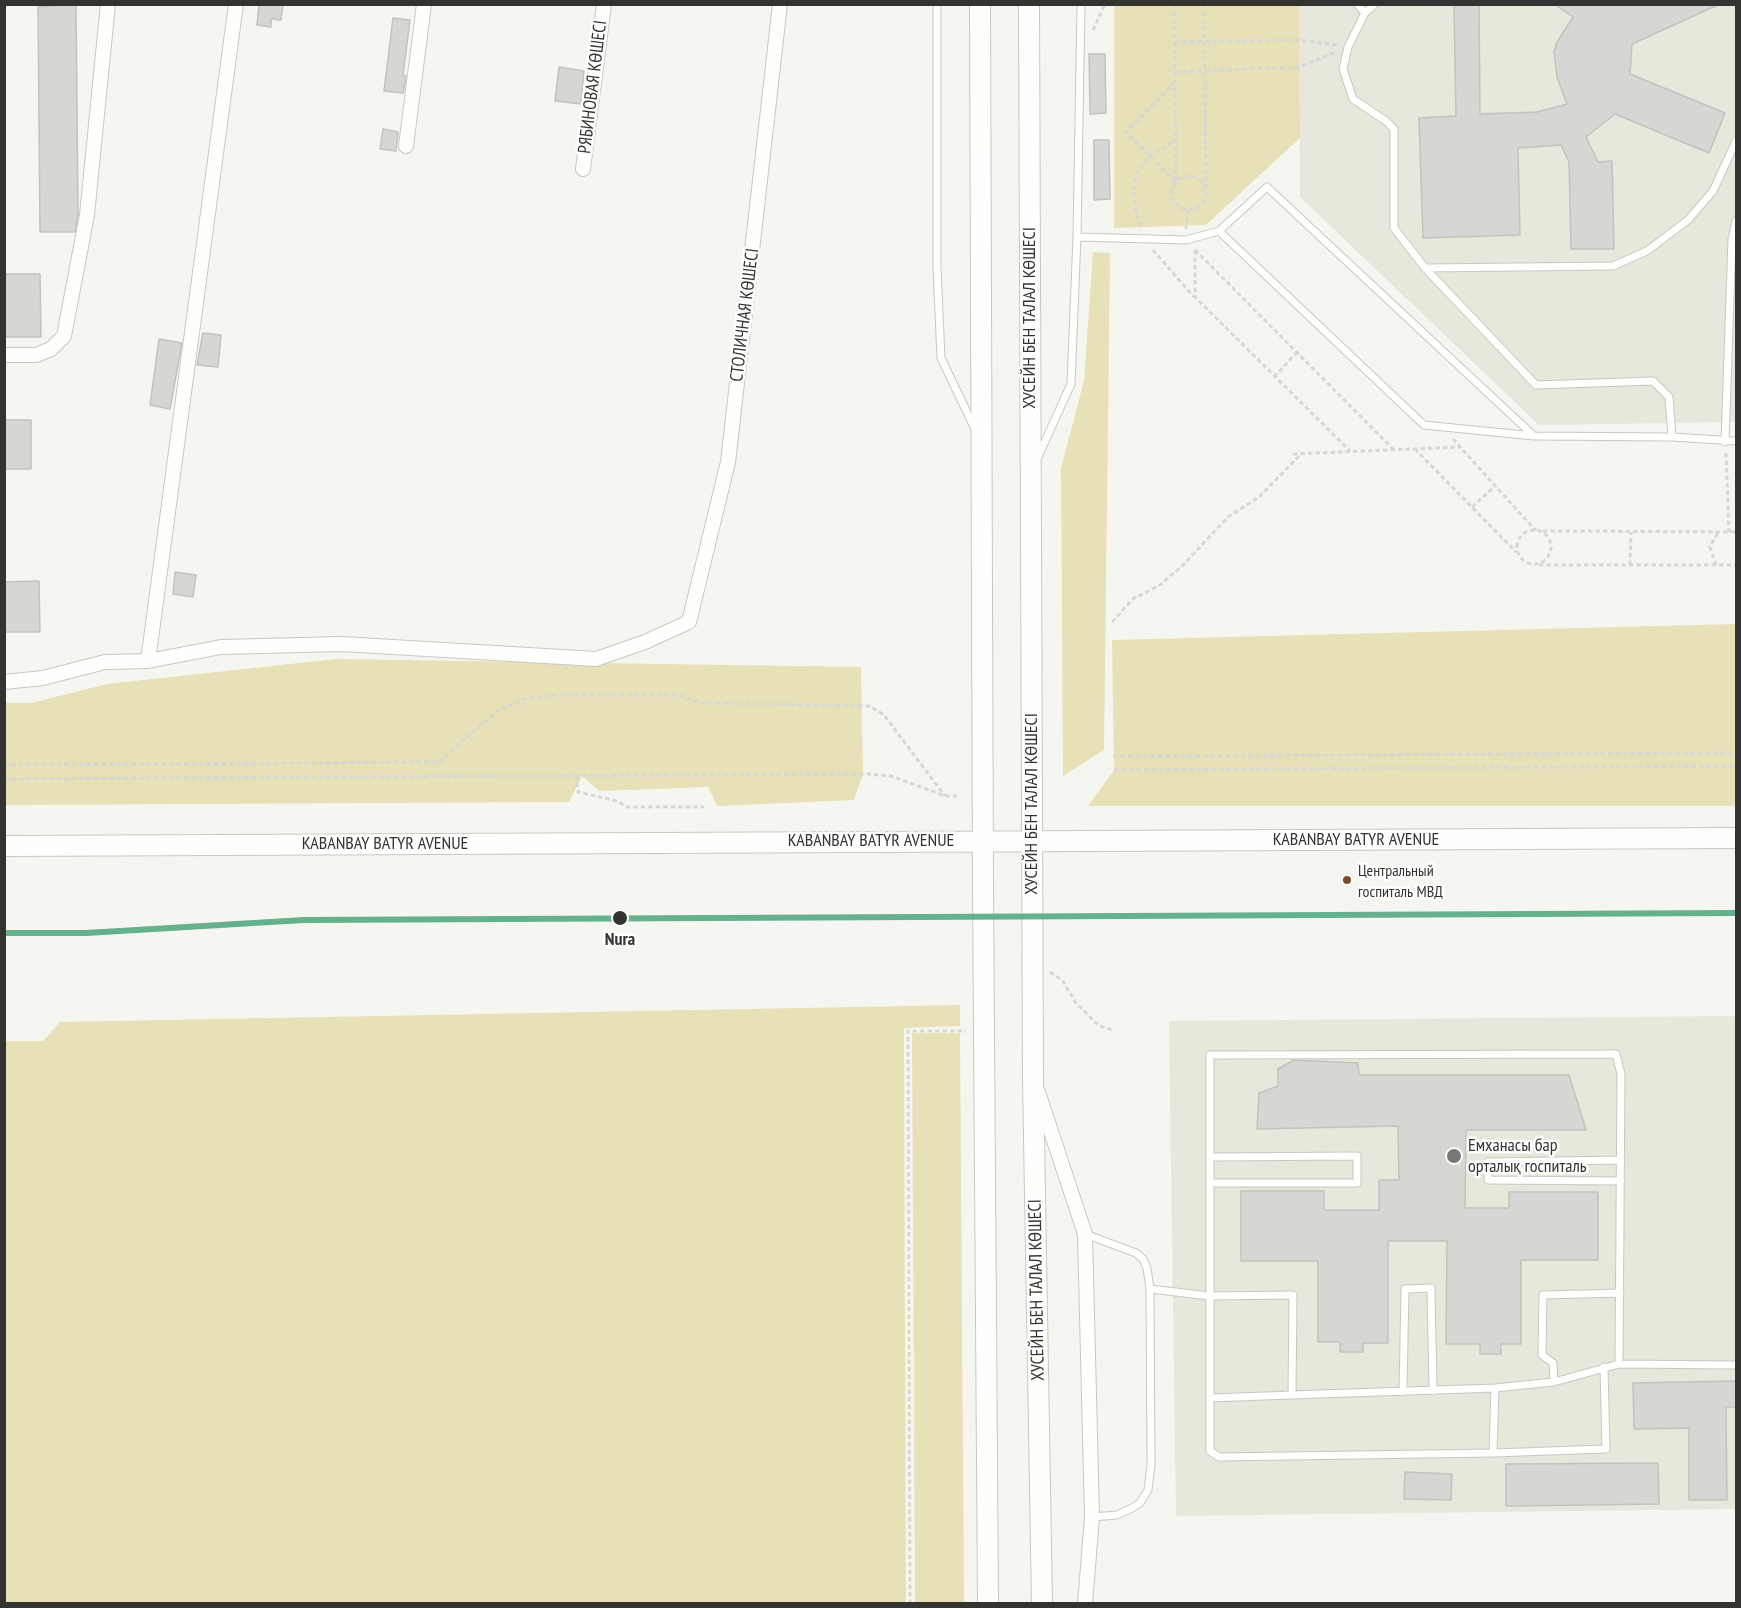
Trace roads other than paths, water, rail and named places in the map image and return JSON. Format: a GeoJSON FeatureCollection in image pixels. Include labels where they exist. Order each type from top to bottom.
{"type":"FeatureCollection","features":[{"type":"Feature","properties":{"kind":"street"},"geometry":{"type":"LineString","coordinates":[[4,355],[36,355],[51,349],[64,336],[87,215],[108,4]]}},
{"type":"Feature","properties":{"kind":"street"},"geometry":{"type":"LineString","coordinates":[[4,682],[43,678],[105,662],[148,661],[236,4]]}},
{"type":"Feature","properties":{"kind":"street"},"geometry":{"type":"LineString","coordinates":[[406,146],[424,4]]}},
{"type":"Feature","properties":{"kind":"street","name":"РЯБИНОВАЯ КӨШЕСІ"},"geometry":{"type":"LineString","coordinates":[[583,169],[604,4]]}},
{"type":"Feature","properties":{"kind":"street","name":"СТОЛИЧНАЯ КӨШЕСІ"},"geometry":{"type":"LineString","coordinates":[[148,661],[221,647],[342,644],[596,660],[645,642],[689,621],[728,462],[780,4]]}},
{"type":"Feature","properties":{"kind":"street"},"geometry":{"type":"LineString","coordinates":[[981,4],[988,1604]]}},
{"type":"Feature","properties":{"kind":"street","name":"ХУСЕЙН БЕН ТАЛАЛ КӨШЕСІ"},"geometry":{"type":"LineString","coordinates":[[1029,4],[1033,1077],[1042,1604]]}},
{"type":"Feature","properties":{"kind":"street","name":"KABANBAY BATYR AVENUE"},"geometry":{"type":"LineString","coordinates":[[4,846],[1737,838]]}},
{"type":"Feature","properties":{"kind":"street"},"geometry":{"type":"LineString","coordinates":[[1033,1077],[1085,1234],[1092,1517],[1085,1604]]}},
{"type":"Feature","properties":{"kind":"lane"},"geometry":{"type":"LineString","coordinates":[[937,4],[937,267],[940,358],[982,444]]}},
{"type":"Feature","properties":{"kind":"lane"},"geometry":{"type":"LineString","coordinates":[[1031,472],[1071,384],[1077,237],[1081,4]]}},
{"type":"Feature","properties":{"kind":"lane"},"geometry":{"type":"LineString","coordinates":[[1357,4],[1365,13]]}},
{"type":"Feature","properties":{"kind":"lane"},"geometry":{"type":"LineString","coordinates":[[1375,4],[1365,13],[1348,47],[1343,69],[1353,99],[1394,129],[1394,228],[1425,268],[1536,385],[1653,381],[1669,398],[1672,437]]}},
{"type":"Feature","properties":{"kind":"lane"},"geometry":{"type":"LineString","coordinates":[[1425,268],[1613,266],[1647,251],[1689,220],[1713,191],[1737,141]]}},
{"type":"Feature","properties":{"kind":"lane"},"geometry":{"type":"LineString","coordinates":[[1077,237],[1186,240],[1219,231],[1267,187],[1534,435]]}},
{"type":"Feature","properties":{"kind":"lane"},"geometry":{"type":"LineString","coordinates":[[1725,442],[1732,239],[1737,221]]}},
{"type":"Feature","properties":{"kind":"lane"},"geometry":{"type":"LineString","coordinates":[[1219,231],[1424,425],[1534,435],[1672,437],[1737,441]]}},
{"type":"Feature","properties":{"kind":"lane"},"geometry":{"type":"LineString","coordinates":[[1604,1367],[1606,1449],[1219,1457],[1210,1451],[1210,1055],[1616,1054],[1621,1074],[1619,1364]]}},
{"type":"Feature","properties":{"kind":"lane"},"geometry":{"type":"LineString","coordinates":[[1210,1157],[1357,1156],[1357,1183],[1210,1183]]}},
{"type":"Feature","properties":{"kind":"lane"},"geometry":{"type":"LineString","coordinates":[[1621,1160],[1488,1162],[1488,1180],[1621,1181]]}},
{"type":"Feature","properties":{"kind":"lane"},"geometry":{"type":"LineString","coordinates":[[1085,1234],[1136,1253],[1143,1259],[1150,1289],[1151,1465],[1148,1490],[1140,1503],[1132,1509],[1117,1515],[1092,1517]]}},
{"type":"Feature","properties":{"kind":"lane"},"geometry":{"type":"LineString","coordinates":[[1403,1392],[1405,1288],[1431,1288],[1433,1391]]}},
{"type":"Feature","properties":{"kind":"lane"},"geometry":{"type":"LineString","coordinates":[[1150,1289],[1210,1296],[1293,1295],[1292,1395]]}},
{"type":"Feature","properties":{"kind":"lane"},"geometry":{"type":"LineString","coordinates":[[1554,1382],[1552,1363],[1542,1355],[1543,1295],[1620,1293]]}},
{"type":"Feature","properties":{"kind":"lane"},"geometry":{"type":"LineString","coordinates":[[1210,1398],[1495,1388],[1554,1382],[1619,1364],[1737,1365]]}},
{"type":"Feature","properties":{"kind":"lane"},"geometry":{"type":"LineString","coordinates":[[1493,1453],[1495,1388]]}},
{"type":"Feature","properties":{"kind":"place","name":"Центральный госпиталь МВД"},"geometry":{"type":"Point","coordinates":[1347,880]}},
{"type":"Feature","properties":{"kind":"place","name":"Nura"},"geometry":{"type":"Point","coordinates":[620,918]}},
{"type":"Feature","properties":{"kind":"place","name":"Емханасы бар орталық госпиталь"},"geometry":{"type":"Point","coordinates":[1454,1156]}}]}
